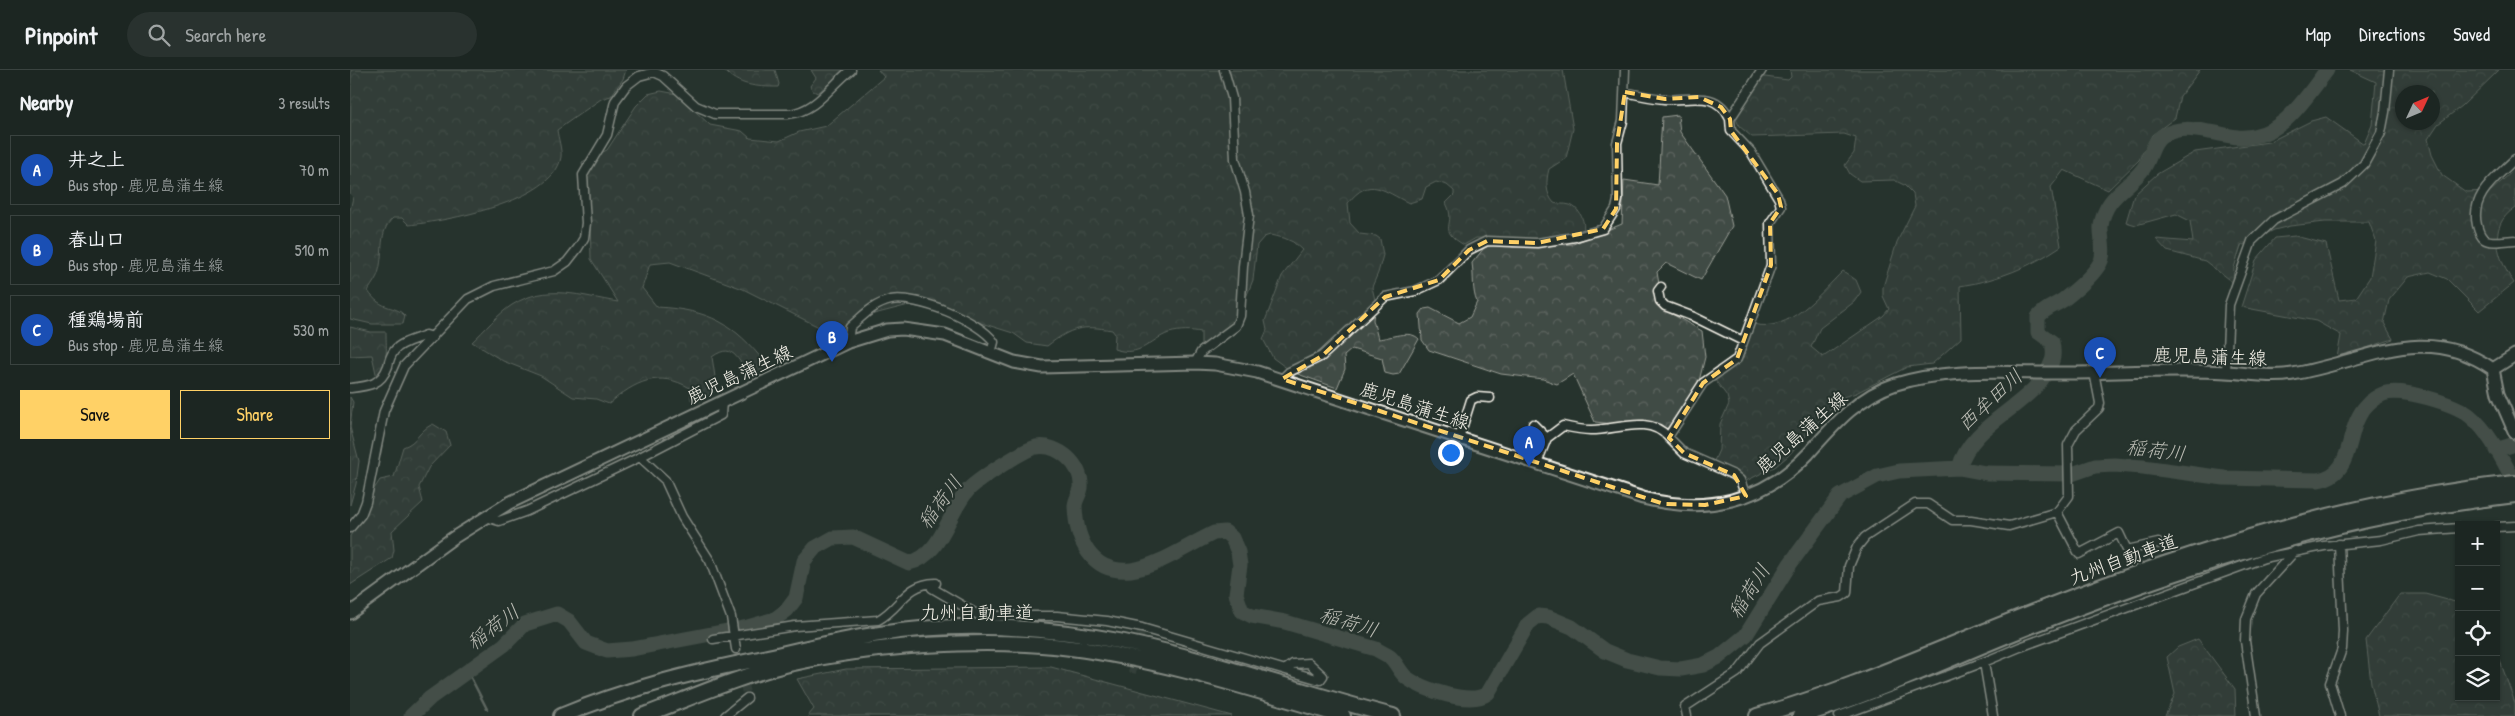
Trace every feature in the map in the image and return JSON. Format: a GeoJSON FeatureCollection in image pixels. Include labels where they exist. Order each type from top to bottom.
{"type":"FeatureCollection","features":[{"type":"Feature","properties":{"kind":"highway","name":"九州自動車道"},"geometry":{"type":"LineString","coordinates":[[2510,497],[2515,483]]}},
{"type":"Feature","properties":{"kind":"highway","name":"九州自動車道"},"geometry":{"type":"LineString","coordinates":[[1800,716],[1868,692],[2044,620],[2150,580],[2226,556],[2369,520],[2510,497]]}},
{"type":"Feature","properties":{"kind":"highway","name":"九州自動車道"},"geometry":{"type":"LineString","coordinates":[[1757,716],[1811,700],[2039,609],[2146,569],[2222,544],[2372,506],[2510,497]]}},
{"type":"Feature","properties":{"kind":"highway","name":"九州自動車道"},"geometry":{"type":"LineString","coordinates":[[561,716],[627,692],[712,668],[882,634],[930,629],[976,628],[1022,629],[1123,642],[1206,663],[1393,716]]}},
{"type":"Feature","properties":{"kind":"highway","name":"九州自動車道"},"geometry":{"type":"LineString","coordinates":[[642,716],[749,676],[824,656],[978,643],[1061,647],[1120,656],[1219,680],[1343,716]]}},
{"type":"Feature","properties":{"kind":"main road","name":"鹿児島蒲生線"},"geometry":{"type":"LineString","coordinates":[[350,613],[453,538],[538,488],[848,342],[887,330],[911,330],[945,335],[1014,362],[1042,367],[1195,363],[1224,366],[1282,379],[1664,504],[1706,505],[1746,496],[1782,476],[1806,456],[1836,422],[1871,395],[1893,385],[1942,375],[2226,372],[2262,376],[2292,375],[2411,345],[2450,349],[2480,361],[2493,369]]}},
{"type":"Feature","properties":{"kind":"main road"},"geometry":{"type":"LineString","coordinates":[[2513,430],[2498,394],[2493,369],[2515,356]]}},
{"type":"Feature","properties":{"kind":"street"},"geometry":{"type":"LineString","coordinates":[[350,528],[361,515],[366,502],[384,411],[404,366],[468,299],[503,283],[545,274],[561,267],[573,256],[584,238],[586,223],[583,175],[607,135],[615,102],[621,92],[639,76],[654,72],[664,76],[696,106],[715,114],[788,114],[804,111],[851,70]]}},
{"type":"Feature","properties":{"kind":"street"},"geometry":{"type":"LineString","coordinates":[[1195,363],[1201,352],[1236,326],[1240,316],[1249,215],[1246,192],[1234,159],[1232,98],[1224,70]]}},
{"type":"Feature","properties":{"kind":"street"},"geometry":{"type":"LineString","coordinates":[[1282,379],[1288,372],[1322,356],[1385,297],[1415,291],[1438,280],[1469,250],[1487,241],[1537,243],[1575,237],[1603,229],[1616,209],[1618,143],[1623,120],[1626,70]]}},
{"type":"Feature","properties":{"kind":"street"},"geometry":{"type":"LineString","coordinates":[[1668,437],[1703,383],[1737,359],[1771,265],[1770,223],[1781,207],[1778,194],[1751,152],[1731,132],[1730,118],[1762,70]]}},
{"type":"Feature","properties":{"kind":"street"},"geometry":{"type":"LineString","coordinates":[[2226,372],[2229,305],[2252,241],[2274,220],[2295,207],[2343,184],[2364,164],[2381,133],[2385,112],[2388,70]]}},
{"type":"Feature","properties":{"kind":"street"},"geometry":{"type":"LineString","coordinates":[[1625,92],[1665,99],[1699,97],[1720,107],[1730,118]]}},
{"type":"Feature","properties":{"kind":"street"},"geometry":{"type":"LineString","coordinates":[[2515,159],[2480,195],[2475,206],[2478,230],[2484,239],[2492,241],[2515,240]]}},
{"type":"Feature","properties":{"kind":"street"},"geometry":{"type":"LineString","coordinates":[[1661,287],[1658,291],[1658,296],[1665,306],[1694,317],[1743,341]]}},
{"type":"Feature","properties":{"kind":"street"},"geometry":{"type":"LineString","coordinates":[[848,342],[850,328],[874,306],[892,300],[913,302],[952,311],[989,334],[994,342],[991,353]]}},
{"type":"Feature","properties":{"kind":"street"},"geometry":{"type":"LineString","coordinates":[[350,388],[370,386],[378,382],[384,374],[392,353],[398,347],[426,335],[433,337]]}},
{"type":"Feature","properties":{"kind":"street"},"geometry":{"type":"LineString","coordinates":[[1687,716],[1685,707],[1738,673],[1760,643],[1818,601],[1841,597],[1847,593],[1849,566],[1857,547],[1865,537],[1915,504],[1928,504],[1952,520],[1971,520],[2009,526],[2057,512],[2069,496],[2067,483],[2068,445],[2076,430],[2099,408],[2100,402],[2094,372]]}},
{"type":"Feature","properties":{"kind":"street"},"geometry":{"type":"LineString","coordinates":[[1459,438],[1471,400],[1477,397],[1490,398]]}},
{"type":"Feature","properties":{"kind":"street"},"geometry":{"type":"LineString","coordinates":[[486,517],[498,521],[527,511],[640,457],[721,415],[722,401]]}},
{"type":"Feature","properties":{"kind":"street"},"geometry":{"type":"LineString","coordinates":[[1533,424],[1547,438]]}},
{"type":"Feature","properties":{"kind":"street"},"geometry":{"type":"LineString","coordinates":[[1537,463],[1547,438],[1563,426],[1591,430],[1615,426],[1651,426],[1662,431],[1684,453],[1734,475],[1740,480],[1746,496]]}},
{"type":"Feature","properties":{"kind":"street"},"geometry":{"type":"LineString","coordinates":[[640,457],[665,480],[682,516],[710,561],[731,616],[736,649]]}},
{"type":"Feature","properties":{"kind":"street"},"geometry":{"type":"LineString","coordinates":[[2057,512],[2079,554],[2119,533],[2127,550],[2158,543]]}},
{"type":"Feature","properties":{"kind":"street"},"geometry":{"type":"LineString","coordinates":[[2500,527],[2515,526]]}},
{"type":"Feature","properties":{"kind":"street"},"geometry":{"type":"LineString","coordinates":[[1839,716],[2183,586],[2264,558],[2338,544],[2381,540],[2419,531],[2455,528]]}},
{"type":"Feature","properties":{"kind":"street"},"geometry":{"type":"LineString","coordinates":[[2338,544],[2343,631],[2342,649],[2330,683],[2340,716]]}},
{"type":"Feature","properties":{"kind":"street"},"geometry":{"type":"LineString","coordinates":[[2256,716],[2245,641],[2246,619],[2256,594],[2295,551]]}},
{"type":"Feature","properties":{"kind":"street"},"geometry":{"type":"LineString","coordinates":[[713,638],[795,626],[878,620],[907,592],[916,587],[936,583],[932,588],[980,616],[1057,616],[1107,621],[1142,628],[1286,669]]}},
{"type":"Feature","properties":{"kind":"street"},"geometry":{"type":"LineString","coordinates":[[1984,662],[1994,716]]}},
{"type":"Feature","properties":{"kind":"street"},"geometry":{"type":"LineString","coordinates":[[725,716],[747,698]]}},
{"type":"Feature","properties":{"kind":"highlighted area"},"geometry":{"type":"Polygon","coordinates":[[[1625,92],[1665,99],[1699,97],[1721,107],[1730,119],[1731,131],[1778,194],[1781,207],[1770,223],[1771,265],[1737,359],[1703,383],[1669,438],[1684,453],[1734,475],[1746,496],[1705,505],[1664,504],[1282,379],[1322,356],[1385,297],[1439,280],[1469,250],[1487,241],[1537,243],[1603,229],[1616,209],[1617,143],[1625,92]]]}},
{"type":"Feature","properties":{"kind":"green space"},"geometry":{"type":"Polygon","coordinates":[[[351,70],[626,70],[623,79],[611,96],[601,99],[557,130],[561,157],[554,173],[539,186],[519,197],[471,214],[409,225],[402,218],[393,218],[388,223],[383,236],[378,273],[368,291],[378,302],[401,312],[405,316],[403,324],[372,324],[350,319],[350,211],[353,197],[350,194],[351,70]]]}},
{"type":"Feature","properties":{"kind":"green space"},"geometry":{"type":"Polygon","coordinates":[[[724,70],[775,70],[779,84],[778,87],[748,85],[735,79],[724,70]]]}},
{"type":"Feature","properties":{"kind":"green space"},"geometry":{"type":"Polygon","coordinates":[[[811,70],[844,70],[818,93],[813,91],[810,86],[816,78],[811,70]]]}},
{"type":"Feature","properties":{"kind":"green space"},"geometry":{"type":"Polygon","coordinates":[[[878,70],[1563,70],[1573,129],[1566,158],[1549,169],[1547,187],[1554,203],[1570,205],[1577,209],[1584,228],[1583,232],[1544,240],[1476,238],[1464,245],[1455,239],[1449,230],[1450,217],[1446,203],[1454,195],[1454,191],[1447,185],[1436,182],[1426,187],[1422,199],[1409,203],[1377,188],[1363,190],[1356,194],[1348,203],[1350,223],[1360,234],[1376,236],[1380,239],[1383,255],[1372,287],[1375,300],[1373,320],[1378,339],[1405,334],[1419,339],[1399,374],[1393,375],[1385,373],[1382,358],[1352,349],[1344,356],[1345,369],[1337,388],[1292,372],[1273,358],[1263,339],[1267,330],[1265,321],[1282,276],[1302,250],[1293,242],[1270,235],[1264,237],[1257,245],[1253,280],[1236,322],[1207,345],[1201,346],[1201,332],[1181,331],[1162,336],[1138,350],[1123,351],[1114,349],[1115,334],[1112,330],[1085,328],[1071,331],[1047,346],[1027,343],[1013,333],[962,317],[909,305],[874,314],[829,332],[743,289],[670,262],[650,264],[642,288],[657,307],[691,311],[719,321],[743,338],[766,364],[764,369],[754,375],[732,353],[727,351],[720,352],[712,357],[717,390],[696,403],[691,400],[690,388],[679,383],[658,379],[638,384],[628,389],[609,404],[596,399],[573,397],[541,376],[503,361],[472,342],[512,305],[538,294],[564,293],[618,302],[591,259],[590,215],[582,162],[607,150],[636,106],[648,94],[661,91],[677,94],[710,125],[742,131],[750,138],[779,141],[799,132],[826,126],[884,77],[878,70]]]}},
{"type":"Feature","properties":{"kind":"green space"},"geometry":{"type":"Polygon","coordinates":[[[1790,70],[2200,70],[2180,96],[2175,118],[2152,135],[2139,160],[2108,190],[2064,170],[2051,187],[2061,246],[2013,272],[1960,286],[1961,338],[1932,364],[1907,367],[1856,393],[1840,398],[1788,456],[1776,466],[1746,481],[1738,473],[1714,461],[1719,450],[1720,424],[1729,404],[1727,396],[1715,380],[1737,363],[1753,324],[1767,325],[1779,323],[1792,317],[1803,310],[1843,271],[1856,280],[1861,292],[1854,302],[1820,328],[1811,347],[1823,357],[1883,316],[1889,309],[1883,296],[1883,287],[1897,242],[1915,206],[1913,194],[1904,185],[1894,180],[1860,181],[1850,174],[1845,165],[1854,153],[1856,138],[1844,134],[1752,137],[1739,126],[1735,116],[1761,79],[1765,77],[1788,80],[1791,77],[1790,70]]]}},
{"type":"Feature","properties":{"kind":"green space"},"geometry":{"type":"Polygon","coordinates":[[[2350,70],[2499,70],[2462,106],[2440,122],[2440,85],[2395,85],[2395,130],[2434,130],[2428,139],[2432,155],[2442,175],[2466,192],[2491,191],[2515,169],[2515,208],[2506,215],[2500,224],[2498,234],[2498,244],[2503,264],[2514,283],[2479,311],[2447,279],[2430,272],[2408,277],[2389,300],[2384,323],[2393,339],[2337,358],[2341,335],[2316,321],[2241,307],[2256,260],[2275,238],[2295,236],[2326,244],[2339,300],[2356,298],[2370,277],[2376,241],[2369,222],[2325,222],[2274,230],[2241,246],[2234,268],[2233,283],[2205,261],[2167,251],[2156,239],[2193,242],[2190,221],[2176,214],[2136,225],[2126,222],[2134,195],[2157,174],[2195,152],[2269,142],[2311,121],[2326,117],[2364,144],[2372,125],[2376,82],[2350,70]]]}},
{"type":"Feature","properties":{"kind":"green space"},"geometry":{"type":"Polygon","coordinates":[[[1678,115],[1680,132],[1725,195],[1732,226],[1701,280],[1666,263],[1657,272],[1663,309],[1702,331],[1705,357],[1699,381],[1666,430],[1595,422],[1573,374],[1557,384],[1543,379],[1501,374],[1429,350],[1422,340],[1420,314],[1424,309],[1430,308],[1459,323],[1470,317],[1477,302],[1472,263],[1484,248],[1495,243],[1513,247],[1573,244],[1622,224],[1624,180],[1658,185],[1662,117],[1678,115]]]}},
{"type":"Feature","properties":{"kind":"green space"},"geometry":{"type":"Polygon","coordinates":[[[350,327],[371,332],[386,332],[385,362],[377,378],[372,355],[350,356],[350,327]]]}},
{"type":"Feature","properties":{"kind":"green space"},"geometry":{"type":"Polygon","coordinates":[[[350,397],[353,402],[350,427],[350,397]]]}},
{"type":"Feature","properties":{"kind":"green space"},"geometry":{"type":"Polygon","coordinates":[[[433,424],[446,432],[450,445],[429,467],[419,487],[423,502],[392,531],[394,550],[392,558],[350,585],[350,536],[368,509],[374,489],[380,480],[394,477],[403,447],[412,442],[433,424]]]}},
{"type":"Feature","properties":{"kind":"green space"},"geometry":{"type":"Polygon","coordinates":[[[350,427],[359,461],[356,484],[350,505],[350,427]]]}},
{"type":"Feature","properties":{"kind":"green space"},"geometry":{"type":"Polygon","coordinates":[[[2400,594],[2425,594],[2455,602],[2455,701],[2500,701],[2500,661],[2515,703],[2515,716],[2379,716],[2371,683],[2366,640],[2400,594]]]}},
{"type":"Feature","properties":{"kind":"green space"},"geometry":{"type":"Polygon","coordinates":[[[2198,639],[2235,689],[2236,716],[2165,716],[2175,694],[2167,657],[2178,647],[2198,639]]]}},
{"type":"Feature","properties":{"kind":"green space"},"geometry":{"type":"Polygon","coordinates":[[[1051,667],[1232,716],[808,716],[814,709],[797,679],[846,669],[1051,667]]]}},
{"type":"Feature","properties":{"kind":"waterway","name":"西牟田川"},"geometry":{"type":"LineString","coordinates":[[1959,468],[1966,451],[1977,437],[2033,390],[2044,377],[2052,361],[2053,349],[2052,342],[2038,332],[2038,317],[2073,292],[2097,268],[2103,254],[2101,226],[2107,207],[2143,169],[2156,142],[2170,132],[2186,129],[2238,137],[2254,136],[2267,132],[2290,116],[2327,70]]}},
{"type":"Feature","properties":{"kind":"waterway","name":"稲荷川"},"geometry":{"type":"LineString","coordinates":[[411,716],[430,698],[504,645],[525,624],[557,614],[569,621],[586,643],[607,651],[632,649],[748,627],[775,619],[787,610],[796,598],[804,561],[815,548],[833,538],[853,537],[909,563],[920,559],[937,542],[955,509],[969,489],[1001,465],[1021,453],[1036,447],[1053,448],[1068,457],[1078,471],[1081,479],[1081,488],[1075,506],[1079,531],[1088,552],[1106,566],[1117,570],[1141,568],[1162,560],[1214,533],[1225,532],[1232,538],[1238,552],[1240,565],[1236,594],[1242,611],[1252,616],[1285,622],[1376,649],[1390,657],[1405,676],[1414,683],[1448,695],[1471,698],[1481,697],[1488,693],[1528,624],[1538,616],[1548,617],[1572,627],[1605,651],[1627,660],[1660,668],[1681,669],[1703,665],[1719,657],[1746,635],[1790,564],[1840,496],[1877,476],[1899,471],[1959,468],[1986,473],[2072,474],[2095,466],[2114,465],[2224,478],[2318,480],[2330,476],[2339,469],[2344,460],[2355,426],[2367,405],[2379,396],[2391,392],[2428,398],[2463,411],[2470,416],[2490,438],[2515,483]]}},
{"type":"Feature","properties":{"kind":"waterway","name":"稲荷川"},"geometry":{"type":"LineString","coordinates":[[2496,450],[2515,444]]}},
{"type":"Feature","properties":{"kind":"waterway"},"geometry":{"type":"LineString","coordinates":[[468,672],[487,709]]}},
{"type":"Feature","properties":{"kind":"tunnel"},"geometry":{"type":"LineString","coordinates":[[2158,543],[2173,589]]}},
{"type":"Feature","properties":{"kind":"tunnel"},"geometry":{"type":"LineString","coordinates":[[1132,673],[1142,628]]}},
{"type":"Feature","properties":{"kind":"tunnel"},"geometry":{"type":"LineString","coordinates":[[736,649],[747,698]]}},
{"type":"Feature","properties":{"kind":"place","name":"春山口"},"geometry":{"type":"Point","coordinates":[832,362]}},
{"type":"Feature","properties":{"kind":"place","name":"種鶏場前"},"geometry":{"type":"Point","coordinates":[2100,378]}},
{"type":"Feature","properties":{"kind":"place","name":"井之上"},"geometry":{"type":"Point","coordinates":[1529,467]}}]}
